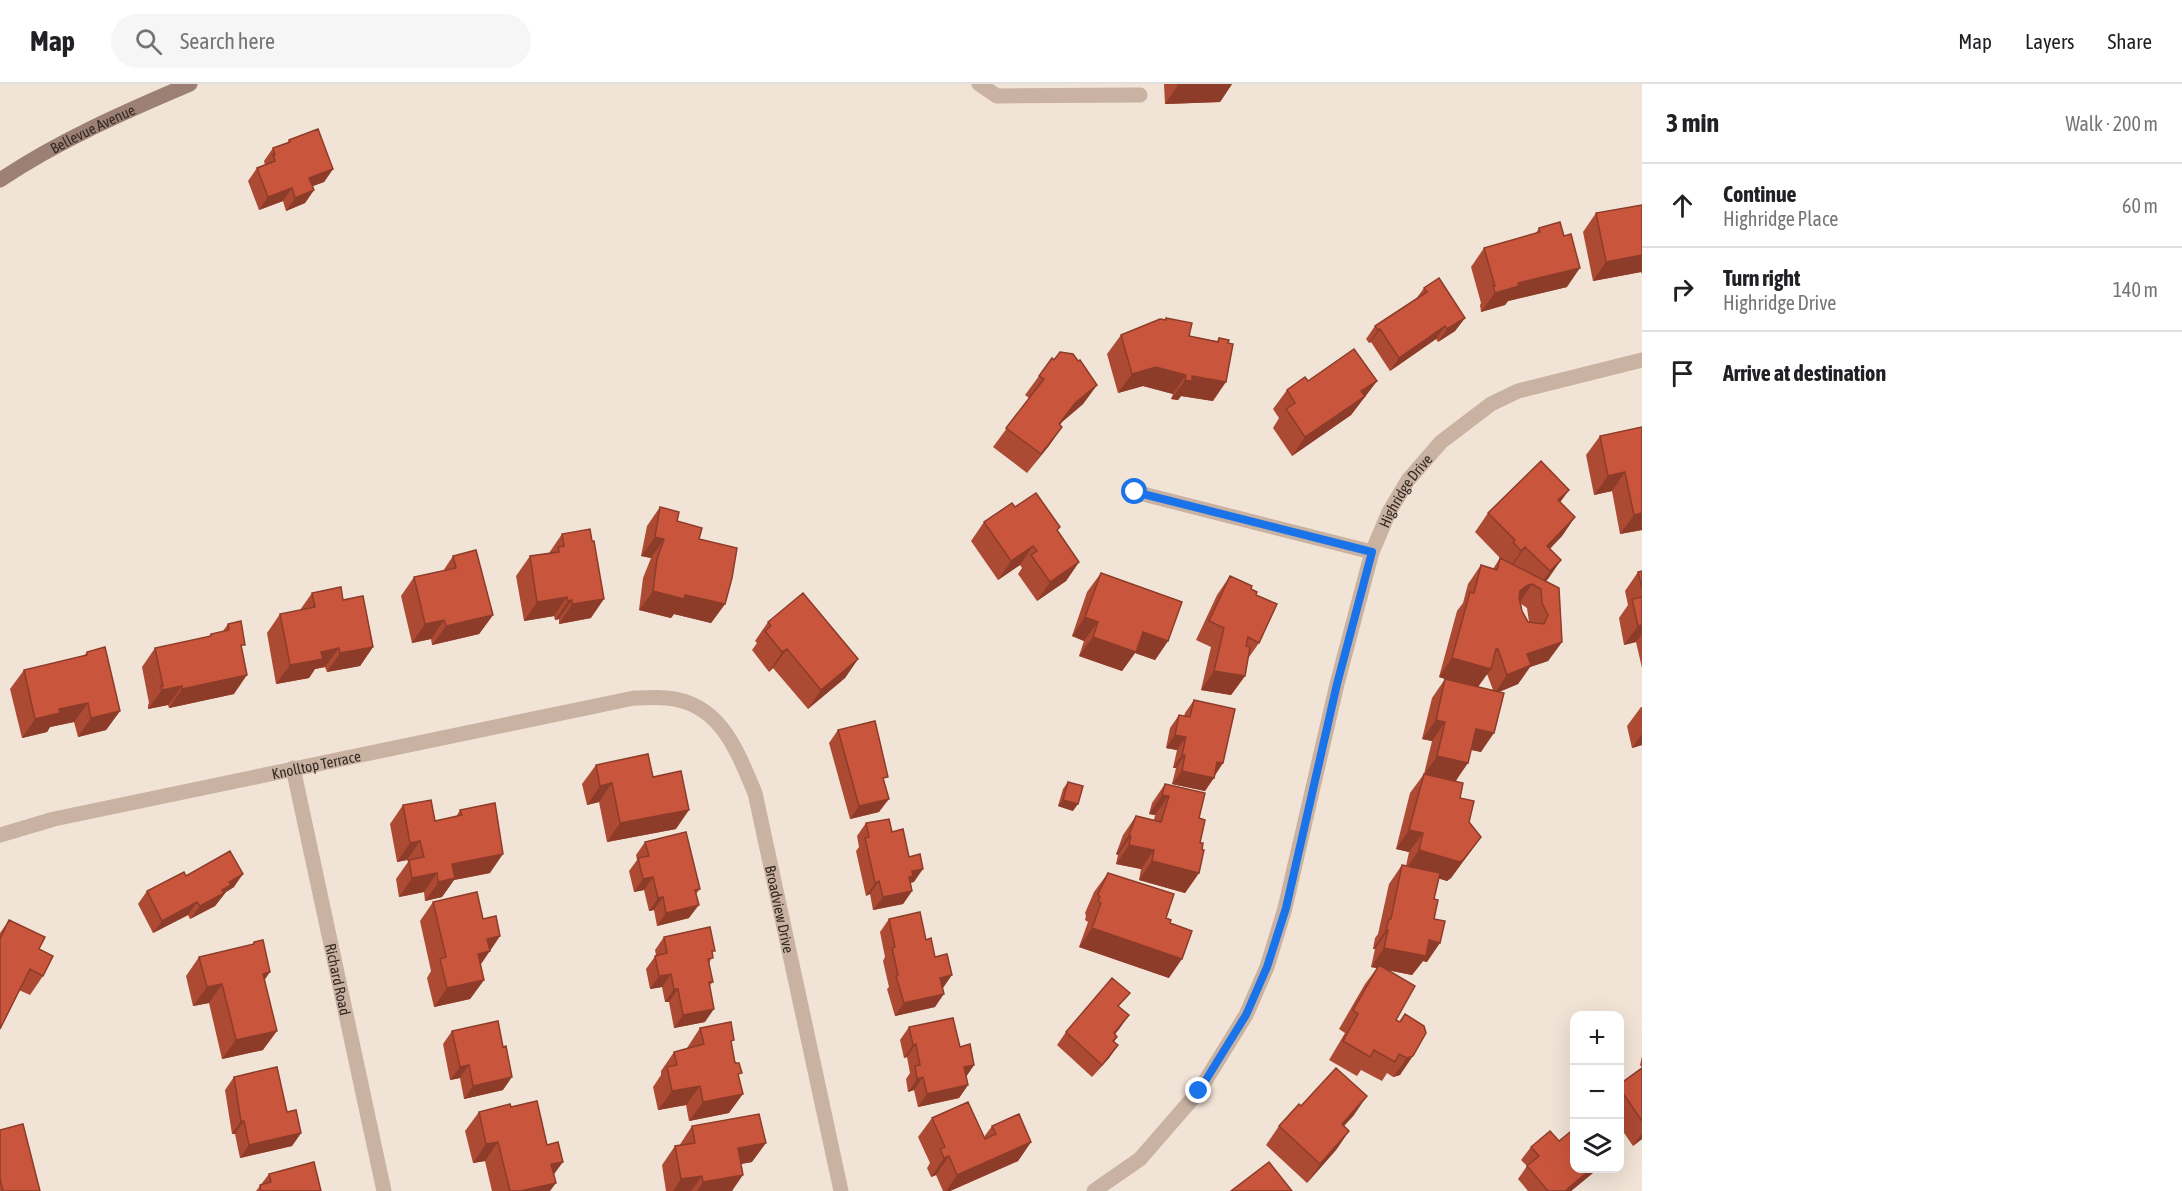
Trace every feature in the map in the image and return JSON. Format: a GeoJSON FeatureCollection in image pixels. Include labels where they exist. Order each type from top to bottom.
{"type":"FeatureCollection","features":[{"type":"Feature","properties":{"kind":"street","name":"Bellevue Avenue"},"geometry":{"type":"LineString","coordinates":[[0,180],[21,166],[136,107],[190,84]]}},
{"type":"Feature","properties":{"kind":"street"},"geometry":{"type":"LineString","coordinates":[[979,84],[997,96],[1140,95]]}},
{"type":"Feature","properties":{"kind":"street","name":"Highridge Drive"},"geometry":{"type":"LineString","coordinates":[[1094,1191],[1140,1159],[1199,1091],[1246,1015],[1267,967],[1286,908],[1337,684],[1372,552],[1389,512],[1407,480],[1441,442],[1491,404],[1518,391],[1642,360]]}},
{"type":"Feature","properties":{"kind":"street"},"geometry":{"type":"LineString","coordinates":[[1135,492],[1372,552]]}},
{"type":"Feature","properties":{"kind":"street","name":"Knolltop Terrace"},"geometry":{"type":"LineString","coordinates":[[0,835],[54,819],[634,698]]}},
{"type":"Feature","properties":{"kind":"street","name":"Broadview Drive"},"geometry":{"type":"LineString","coordinates":[[634,698],[669,698],[696,705],[721,725],[735,746],[747,774],[754,793],[842,1191]]}},
{"type":"Feature","properties":{"kind":"street","name":"Richard Road"},"geometry":{"type":"LineString","coordinates":[[293,768],[384,1191]]}},
{"type":"Feature","properties":{"kind":"building"},"geometry":{"type":"Polygon","coordinates":[[[318,129],[333,169],[309,178],[314,190],[295,198],[292,188],[268,197],[257,168],[275,161],[273,148],[318,129]]]}},
{"type":"Feature","properties":{"kind":"building"},"geometry":{"type":"Polygon","coordinates":[[[1642,205],[1642,255],[1606,262],[1596,213],[1642,205]]]}},
{"type":"Feature","properties":{"kind":"building"},"geometry":{"type":"Polygon","coordinates":[[[1560,222],[1564,236],[1571,234],[1580,268],[1518,283],[1519,286],[1495,293],[1484,248],[1540,232],[1539,228],[1560,222]]]}},
{"type":"Feature","properties":{"kind":"building"},"geometry":{"type":"Polygon","coordinates":[[[1439,278],[1465,318],[1447,329],[1445,326],[1399,358],[1380,329],[1378,330],[1375,326],[1427,292],[1424,288],[1439,278]]]}},
{"type":"Feature","properties":{"kind":"building"},"geometry":{"type":"Polygon","coordinates":[[[1166,318],[1192,323],[1189,336],[1218,342],[1219,338],[1229,340],[1228,343],[1233,344],[1226,382],[1192,376],[1192,381],[1185,380],[1186,375],[1156,367],[1132,374],[1121,335],[1160,319],[1166,320],[1166,318]]]}},
{"type":"Feature","properties":{"kind":"building"},"geometry":{"type":"Polygon","coordinates":[[[1354,349],[1377,381],[1361,391],[1365,396],[1305,437],[1286,409],[1295,403],[1287,390],[1305,377],[1308,381],[1354,349]]]}},
{"type":"Feature","properties":{"kind":"building"},"geometry":{"type":"Polygon","coordinates":[[[1060,352],[1073,354],[1078,361],[1080,360],[1097,385],[1075,403],[1059,424],[1062,427],[1041,454],[1006,428],[1044,379],[1039,376],[1052,358],[1054,360],[1060,352]]]}},
{"type":"Feature","properties":{"kind":"building"},"geometry":{"type":"Polygon","coordinates":[[[1642,427],[1642,513],[1634,515],[1625,472],[1608,476],[1600,436],[1642,427]]]}},
{"type":"Feature","properties":{"kind":"building"},"geometry":{"type":"Polygon","coordinates":[[[1541,461],[1569,490],[1558,500],[1575,517],[1547,546],[1561,560],[1550,571],[1525,547],[1521,551],[1513,542],[1515,540],[1488,513],[1541,461]]]}},
{"type":"Feature","properties":{"kind":"building"},"geometry":{"type":"Polygon","coordinates":[[[1036,493],[1060,527],[1057,530],[1079,562],[1050,582],[1031,555],[1037,551],[1033,546],[1011,561],[984,522],[1012,503],[1015,507],[1036,493]]]}},
{"type":"Feature","properties":{"kind":"building"},"geometry":{"type":"Polygon","coordinates":[[[660,507],[679,512],[677,521],[702,528],[699,539],[737,548],[725,604],[685,595],[684,599],[653,591],[657,559],[664,539],[655,537],[660,507]]]}},
{"type":"Feature","properties":{"kind":"building"},"geometry":{"type":"Polygon","coordinates":[[[590,529],[604,599],[572,604],[572,600],[568,601],[567,597],[537,602],[530,556],[559,552],[558,547],[564,546],[562,534],[590,529]]]}},
{"type":"Feature","properties":{"kind":"building"},"geometry":{"type":"Polygon","coordinates":[[[476,550],[493,615],[446,626],[444,620],[425,624],[414,577],[456,568],[453,556],[476,550]]]}},
{"type":"Feature","properties":{"kind":"building"},"geometry":{"type":"Polygon","coordinates":[[[1500,558],[1559,588],[1562,642],[1527,654],[1531,665],[1507,675],[1498,649],[1496,649],[1491,669],[1452,658],[1470,592],[1474,593],[1481,565],[1497,570],[1500,558]],[[1532,584],[1520,591],[1522,611],[1528,622],[1544,624],[1548,615],[1542,603],[1541,589],[1532,584]]]}},
{"type":"Feature","properties":{"kind":"building"},"geometry":{"type":"Polygon","coordinates":[[[1642,571],[1642,588],[1638,572],[1642,571]]]}},
{"type":"Feature","properties":{"kind":"building"},"geometry":{"type":"Polygon","coordinates":[[[1101,573],[1182,602],[1168,641],[1143,632],[1136,652],[1093,637],[1098,622],[1085,617],[1101,573]]]}},
{"type":"Feature","properties":{"kind":"building"},"geometry":{"type":"Polygon","coordinates":[[[1230,576],[1252,586],[1251,589],[1257,592],[1256,595],[1277,604],[1259,643],[1248,637],[1246,646],[1250,647],[1245,676],[1214,671],[1224,628],[1209,621],[1230,576]]]}},
{"type":"Feature","properties":{"kind":"building"},"geometry":{"type":"Polygon","coordinates":[[[341,587],[343,600],[363,596],[373,647],[340,653],[339,648],[321,652],[323,659],[290,665],[280,614],[315,607],[312,593],[341,587]]]}},
{"type":"Feature","properties":{"kind":"building"},"geometry":{"type":"Polygon","coordinates":[[[803,593],[858,659],[821,690],[787,649],[782,652],[765,631],[771,626],[768,622],[803,593]]]}},
{"type":"Feature","properties":{"kind":"building"},"geometry":{"type":"Polygon","coordinates":[[[1642,597],[1642,625],[1638,626],[1632,599],[1642,597]]]}},
{"type":"Feature","properties":{"kind":"building"},"geometry":{"type":"Polygon","coordinates":[[[241,621],[245,645],[241,645],[247,675],[182,689],[182,686],[162,690],[155,648],[211,636],[211,634],[229,630],[228,624],[241,621]]]}},
{"type":"Feature","properties":{"kind":"building"},"geometry":{"type":"Polygon","coordinates":[[[105,647],[120,711],[91,718],[88,703],[59,709],[60,713],[35,719],[24,670],[87,655],[87,652],[105,647]]]}},
{"type":"Feature","properties":{"kind":"building"},"geometry":{"type":"Polygon","coordinates":[[[1445,679],[1504,693],[1494,733],[1476,729],[1468,763],[1437,756],[1445,722],[1436,720],[1445,679]]]}},
{"type":"Feature","properties":{"kind":"building"},"geometry":{"type":"Polygon","coordinates":[[[1194,700],[1235,709],[1223,763],[1217,762],[1214,778],[1182,771],[1185,755],[1182,755],[1186,737],[1175,735],[1179,715],[1190,717],[1194,700]]]}},
{"type":"Feature","properties":{"kind":"building"},"geometry":{"type":"Polygon","coordinates":[[[875,721],[888,777],[883,778],[889,799],[859,806],[838,730],[875,721]]]}},
{"type":"Feature","properties":{"kind":"building"},"geometry":{"type":"Polygon","coordinates":[[[648,754],[653,777],[681,771],[689,810],[620,823],[612,783],[600,786],[596,765],[648,754]]]}},
{"type":"Feature","properties":{"kind":"building"},"geometry":{"type":"Polygon","coordinates":[[[1424,774],[1463,783],[1460,798],[1474,801],[1469,822],[1481,837],[1460,862],[1419,850],[1423,833],[1409,830],[1424,774]]]}},
{"type":"Feature","properties":{"kind":"building"},"geometry":{"type":"Polygon","coordinates":[[[1068,782],[1083,786],[1078,804],[1063,800],[1068,782]]]}},
{"type":"Feature","properties":{"kind":"building"},"geometry":{"type":"Polygon","coordinates":[[[1165,784],[1205,793],[1199,818],[1205,820],[1200,843],[1203,843],[1202,850],[1204,850],[1199,873],[1152,861],[1154,850],[1129,845],[1131,836],[1129,835],[1136,816],[1161,822],[1169,796],[1162,795],[1165,784]]]}},
{"type":"Feature","properties":{"kind":"building"},"geometry":{"type":"Polygon","coordinates":[[[431,800],[435,821],[462,815],[460,810],[495,803],[503,854],[452,864],[455,878],[438,882],[437,873],[412,878],[409,860],[424,857],[420,841],[410,843],[403,805],[431,800]]]}},
{"type":"Feature","properties":{"kind":"building"},"geometry":{"type":"Polygon","coordinates":[[[889,819],[892,832],[903,829],[909,857],[920,854],[923,869],[912,871],[913,876],[909,877],[912,891],[883,897],[879,881],[875,883],[865,838],[869,837],[866,823],[889,819]]]}},
{"type":"Feature","properties":{"kind":"building"},"geometry":{"type":"Polygon","coordinates":[[[686,832],[700,889],[695,890],[699,905],[666,913],[663,897],[658,898],[653,877],[643,879],[638,858],[649,856],[645,842],[686,832]]]}},
{"type":"Feature","properties":{"kind":"building"},"geometry":{"type":"Polygon","coordinates":[[[230,851],[243,874],[229,882],[231,885],[222,890],[224,893],[200,906],[197,902],[162,921],[147,891],[184,872],[186,876],[230,851]]]}},
{"type":"Feature","properties":{"kind":"building"},"geometry":{"type":"Polygon","coordinates":[[[1402,865],[1440,873],[1434,899],[1438,900],[1434,919],[1445,921],[1440,943],[1429,940],[1426,956],[1384,948],[1388,930],[1386,930],[1389,919],[1391,919],[1402,865]]]}},
{"type":"Feature","properties":{"kind":"building"},"geometry":{"type":"Polygon","coordinates":[[[1108,873],[1174,894],[1166,918],[1171,920],[1170,923],[1192,931],[1182,959],[1092,928],[1101,903],[1098,901],[1100,897],[1098,894],[1108,873]]]}},
{"type":"Feature","properties":{"kind":"building"},"geometry":{"type":"Polygon","coordinates":[[[477,892],[483,919],[496,916],[500,936],[487,939],[490,951],[478,954],[484,980],[447,988],[440,959],[446,957],[433,902],[477,892]]]}},
{"type":"Feature","properties":{"kind":"building"},"geometry":{"type":"Polygon","coordinates":[[[920,912],[926,940],[931,938],[935,957],[947,954],[952,975],[940,978],[944,994],[904,1003],[896,976],[898,975],[892,948],[895,947],[889,919],[920,912]]]}},
{"type":"Feature","properties":{"kind":"building"},"geometry":{"type":"Polygon","coordinates":[[[9,920],[45,937],[39,949],[53,956],[43,976],[30,969],[0,1029],[0,939],[9,920]]]}},
{"type":"Feature","properties":{"kind":"building"},"geometry":{"type":"Polygon","coordinates":[[[710,927],[715,951],[712,951],[713,958],[708,959],[713,982],[709,982],[714,1009],[683,1015],[678,989],[674,989],[671,974],[659,976],[655,956],[667,953],[664,937],[710,927]]]}},
{"type":"Feature","properties":{"kind":"building"},"geometry":{"type":"Polygon","coordinates":[[[263,940],[270,972],[263,974],[277,1031],[236,1040],[222,984],[207,987],[199,957],[263,940]]]}},
{"type":"Feature","properties":{"kind":"building"},"geometry":{"type":"Polygon","coordinates":[[[1379,965],[1415,986],[1396,1020],[1400,1022],[1405,1014],[1424,1026],[1426,1033],[1413,1056],[1407,1058],[1399,1054],[1395,1062],[1374,1050],[1370,1057],[1343,1041],[1358,1014],[1353,1010],[1379,965]]]}},
{"type":"Feature","properties":{"kind":"building"},"geometry":{"type":"Polygon","coordinates":[[[1112,978],[1130,993],[1118,1006],[1129,1015],[1114,1033],[1117,1037],[1113,1041],[1118,1045],[1102,1065],[1066,1032],[1112,978]]]}},
{"type":"Feature","properties":{"kind":"building"},"geometry":{"type":"Polygon","coordinates":[[[953,1018],[960,1047],[970,1044],[974,1065],[964,1067],[968,1085],[927,1094],[923,1077],[917,1079],[915,1066],[920,1065],[916,1044],[913,1045],[909,1027],[953,1018]]]}},
{"type":"Feature","properties":{"kind":"building"},"geometry":{"type":"Polygon","coordinates":[[[498,1021],[512,1077],[473,1086],[469,1065],[460,1067],[452,1031],[498,1021]]]}},
{"type":"Feature","properties":{"kind":"building"},"geometry":{"type":"Polygon","coordinates":[[[731,1022],[734,1040],[731,1041],[735,1063],[739,1063],[742,1073],[738,1074],[743,1094],[703,1102],[700,1086],[672,1091],[667,1067],[677,1065],[674,1052],[704,1044],[700,1028],[731,1022]]]}},
{"type":"Feature","properties":{"kind":"building"},"geometry":{"type":"Polygon","coordinates":[[[277,1067],[287,1112],[296,1110],[301,1133],[249,1145],[244,1121],[241,1121],[234,1077],[277,1067]]]}},
{"type":"Feature","properties":{"kind":"building"},"geometry":{"type":"Polygon","coordinates":[[[1336,1068],[1367,1096],[1342,1124],[1349,1131],[1320,1164],[1279,1126],[1336,1068]]]}},
{"type":"Feature","properties":{"kind":"building"},"geometry":{"type":"Polygon","coordinates":[[[1642,1068],[1642,1121],[1624,1095],[1624,1081],[1642,1068]]]}},
{"type":"Feature","properties":{"kind":"building"},"geometry":{"type":"Polygon","coordinates":[[[537,1101],[547,1145],[558,1142],[563,1162],[551,1164],[556,1183],[510,1191],[498,1142],[486,1144],[479,1112],[510,1104],[511,1107],[537,1101]]]}},
{"type":"Feature","properties":{"kind":"building"},"geometry":{"type":"Polygon","coordinates":[[[968,1102],[985,1139],[996,1134],[992,1126],[1019,1114],[1031,1142],[957,1175],[949,1156],[944,1158],[940,1149],[945,1147],[932,1118],[968,1102]]]}},
{"type":"Feature","properties":{"kind":"building"},"geometry":{"type":"Polygon","coordinates":[[[759,1114],[766,1143],[738,1148],[743,1175],[703,1182],[702,1176],[681,1179],[675,1146],[695,1143],[692,1126],[759,1114]]]}},
{"type":"Feature","properties":{"kind":"building"},"geometry":{"type":"Polygon","coordinates":[[[23,1124],[40,1191],[3,1191],[0,1179],[0,1130],[23,1124]]]}},
{"type":"Feature","properties":{"kind":"building"},"geometry":{"type":"Polygon","coordinates":[[[1550,1131],[1559,1141],[1570,1132],[1570,1173],[1586,1173],[1565,1191],[1548,1191],[1527,1166],[1539,1156],[1531,1147],[1550,1131]]]}},
{"type":"Feature","properties":{"kind":"building"},"geometry":{"type":"Polygon","coordinates":[[[314,1162],[321,1191],[261,1191],[260,1185],[271,1182],[269,1174],[314,1162]]]}},
{"type":"Feature","properties":{"kind":"building"},"geometry":{"type":"Polygon","coordinates":[[[1269,1162],[1292,1191],[1231,1191],[1269,1162]]]}},
{"type":"Feature","properties":{"kind":"route"},"geometry":{"type":"LineString","coordinates":[[1135,492],[1372,552],[1337,684],[1286,908],[1267,967],[1246,1015],[1199,1091]]}}]}
